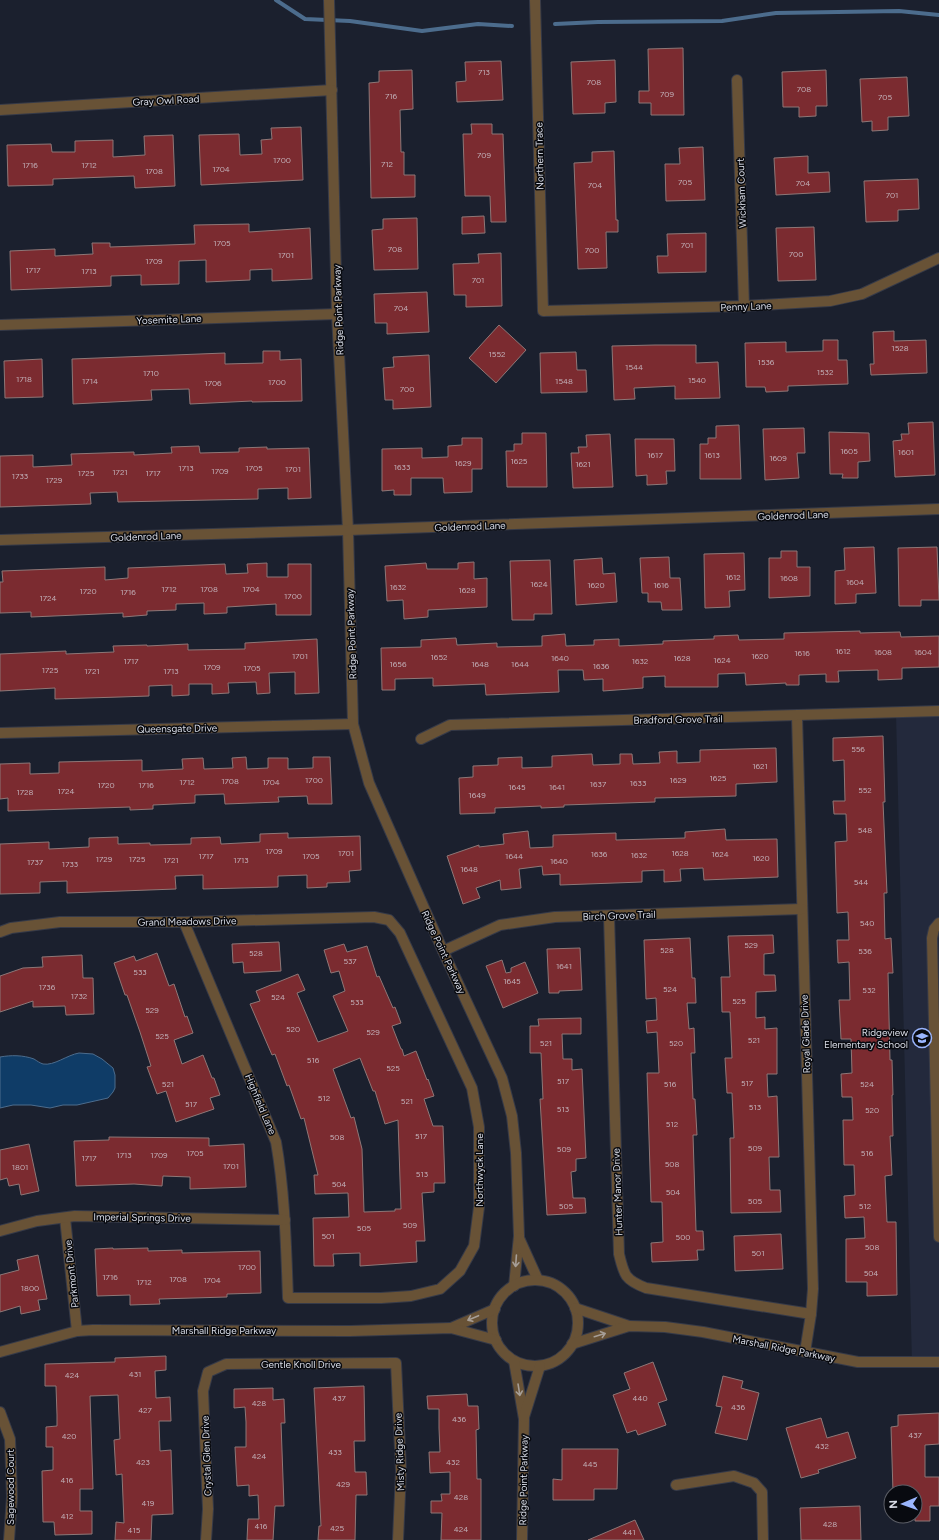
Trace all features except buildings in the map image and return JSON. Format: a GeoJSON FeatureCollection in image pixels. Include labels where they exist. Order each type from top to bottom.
{"type":"FeatureCollection","features":[{"type":"Feature","properties":{"kind":"street","name":"Ridge Point Parkway"},"geometry":{"type":"LineString","coordinates":[[329,0],[337,314],[348,530],[353,724],[369,783],[443,951],[502,1078],[512,1116],[516,1153],[519,1236]]}},
{"type":"Feature","properties":{"kind":"street","name":"Northern Trace"},"geometry":{"type":"LineString","coordinates":[[535,0],[543,311]]}},
{"type":"Feature","properties":{"kind":"street","name":"Wickham Court"},"geometry":{"type":"LineString","coordinates":[[737,80],[744,306]]}},
{"type":"Feature","properties":{"kind":"street","name":"Gray Owl Road"},"geometry":{"type":"LineString","coordinates":[[0,110],[332,90]]}},
{"type":"Feature","properties":{"kind":"street","name":"Penny Lane"},"geometry":{"type":"LineString","coordinates":[[543,311],[744,306],[830,301],[862,294],[939,258]]}},
{"type":"Feature","properties":{"kind":"street","name":"Yosemite Lane"},"geometry":{"type":"LineString","coordinates":[[0,325],[337,314]]}},
{"type":"Feature","properties":{"kind":"street","name":"Goldenrod Lane"},"geometry":{"type":"LineString","coordinates":[[0,540],[939,510]]}},
{"type":"Feature","properties":{"kind":"street","name":"Bradford Grove Trail"},"geometry":{"type":"LineString","coordinates":[[421,739],[450,725],[939,712]]}},
{"type":"Feature","properties":{"kind":"street","name":"Royal Glade Drive"},"geometry":{"type":"LineString","coordinates":[[797,716],[813,1289],[805,1352]]}},
{"type":"Feature","properties":{"kind":"street","name":"Queensgate Drive"},"geometry":{"type":"LineString","coordinates":[[0,732],[353,724]]}},
{"type":"Feature","properties":{"kind":"street","name":"Birch Grove Trail"},"geometry":{"type":"LineString","coordinates":[[443,951],[500,925],[555,917],[802,910]]}},
{"type":"Feature","properties":{"kind":"street","name":"Hunter Manor Drive"},"geometry":{"type":"LineString","coordinates":[[609,916],[619,1254],[624,1274],[634,1284],[646,1288],[811,1314]]}},
{"type":"Feature","properties":{"kind":"street","name":"Grand Meadows Drive"},"geometry":{"type":"LineString","coordinates":[[0,932],[11,928],[60,922],[184,922],[374,917]]}},
{"type":"Feature","properties":{"kind":"street","name":"Northwyck Lane"},"geometry":{"type":"LineString","coordinates":[[288,1298],[381,1298],[411,1296],[440,1288],[460,1271],[474,1246],[480,1207],[479,1127],[472,1088],[400,933],[389,920],[374,917]]}},
{"type":"Feature","properties":{"kind":"street","name":"Highfield Lane"},"geometry":{"type":"LineString","coordinates":[[184,922],[276,1142],[282,1179],[286,1220],[288,1298]]}},
{"type":"Feature","properties":{"kind":"street"},"geometry":{"type":"LineString","coordinates":[[939,923],[934,929],[932,938],[939,1237]]}},
{"type":"Feature","properties":{"kind":"street","name":"Imperial Springs Drive"},"geometry":{"type":"LineString","coordinates":[[0,1231],[37,1221],[93,1216],[286,1220]]}},
{"type":"Feature","properties":{"kind":"street","name":"Parkmont Drive"},"geometry":{"type":"LineString","coordinates":[[65,1218],[77,1331]]}},
{"type":"Feature","properties":{"kind":"street"},"geometry":{"type":"LineString","coordinates":[[519,1236],[538,1280]]}},
{"type":"Feature","properties":{"kind":"street"},"geometry":{"type":"LineString","coordinates":[[514,1286],[519,1236]]}},
{"type":"Feature","properties":{"kind":"street"},"geometry":{"type":"LineString","coordinates":[[538,1280],[551,1284],[563,1291],[568,1296],[575,1308],[577,1315],[577,1330],[572,1344],[560,1358],[551,1363],[540,1366],[527,1365],[514,1361],[507,1355],[496,1340],[492,1319],[495,1309],[502,1296],[521,1282],[538,1280]]}},
{"type":"Feature","properties":{"kind":"street","name":"Marshall Ridge Parkway"},"geometry":{"type":"LineString","coordinates":[[575,1308],[629,1326],[673,1328],[858,1362],[939,1362]]}},
{"type":"Feature","properties":{"kind":"street","name":"Marshall Ridge Parkway"},"geometry":{"type":"LineString","coordinates":[[451,1328],[495,1309]]}},
{"type":"Feature","properties":{"kind":"street","name":"Marshall Ridge Parkway"},"geometry":{"type":"LineString","coordinates":[[572,1344],[629,1326]]}},
{"type":"Feature","properties":{"kind":"street","name":"Marshall Ridge Parkway"},"geometry":{"type":"LineString","coordinates":[[0,1352],[77,1331],[350,1331],[451,1328],[496,1340]]}},
{"type":"Feature","properties":{"kind":"street"},"geometry":{"type":"LineString","coordinates":[[514,1361],[524,1419]]}},
{"type":"Feature","properties":{"kind":"street","name":"Gentle Knoll Drive"},"geometry":{"type":"LineString","coordinates":[[208,1372],[226,1364],[396,1363]]}},
{"type":"Feature","properties":{"kind":"street","name":"Misty Ridge Drive"},"geometry":{"type":"LineString","coordinates":[[396,1363],[402,1471],[398,1540]]}},
{"type":"Feature","properties":{"kind":"street"},"geometry":{"type":"LineString","coordinates":[[524,1419],[540,1366]]}},
{"type":"Feature","properties":{"kind":"street","name":"Crystal Glen Drive"},"geometry":{"type":"LineString","coordinates":[[206,1540],[208,1509],[203,1391],[208,1372]]}},
{"type":"Feature","properties":{"kind":"street","name":"Sagewood Court"},"geometry":{"type":"LineString","coordinates":[[0,1412],[10,1439],[12,1497],[9,1540]]}},
{"type":"Feature","properties":{"kind":"street","name":"Ridge Point Parkway"},"geometry":{"type":"LineString","coordinates":[[522,1540],[524,1419]]}},
{"type":"Feature","properties":{"kind":"street"},"geometry":{"type":"LineString","coordinates":[[676,1485],[734,1476],[754,1482],[762,1492],[763,1540]]}},
{"type":"Feature","properties":{"kind":"shaded area","name":"Ridgeview Elementary School"},"geometry":{"type":"Polygon","coordinates":[[[939,711],[939,1362],[912,1363],[896,713],[939,711]]]}},
{"type":"Feature","properties":{"kind":"water"},"geometry":{"type":"Polygon","coordinates":[[[79,1053],[93,1054],[113,1068],[115,1075],[115,1088],[108,1098],[77,1105],[63,1105],[50,1108],[31,1105],[13,1105],[0,1108],[0,1057],[26,1057],[43,1064],[47,1064],[79,1053]]]}},
{"type":"Feature","properties":{"kind":"waterway"},"geometry":{"type":"LineString","coordinates":[[276,0],[305,19],[350,21],[422,31],[478,24],[512,26]]}},
{"type":"Feature","properties":{"kind":"waterway"},"geometry":{"type":"LineString","coordinates":[[555,24],[598,22],[722,21],[776,13],[899,11],[939,15]]}},
{"type":"Feature","properties":{"kind":"place","name":"Ridgeview Elementary School"},"geometry":{"type":"Point","coordinates":[922,1038]}}]}
